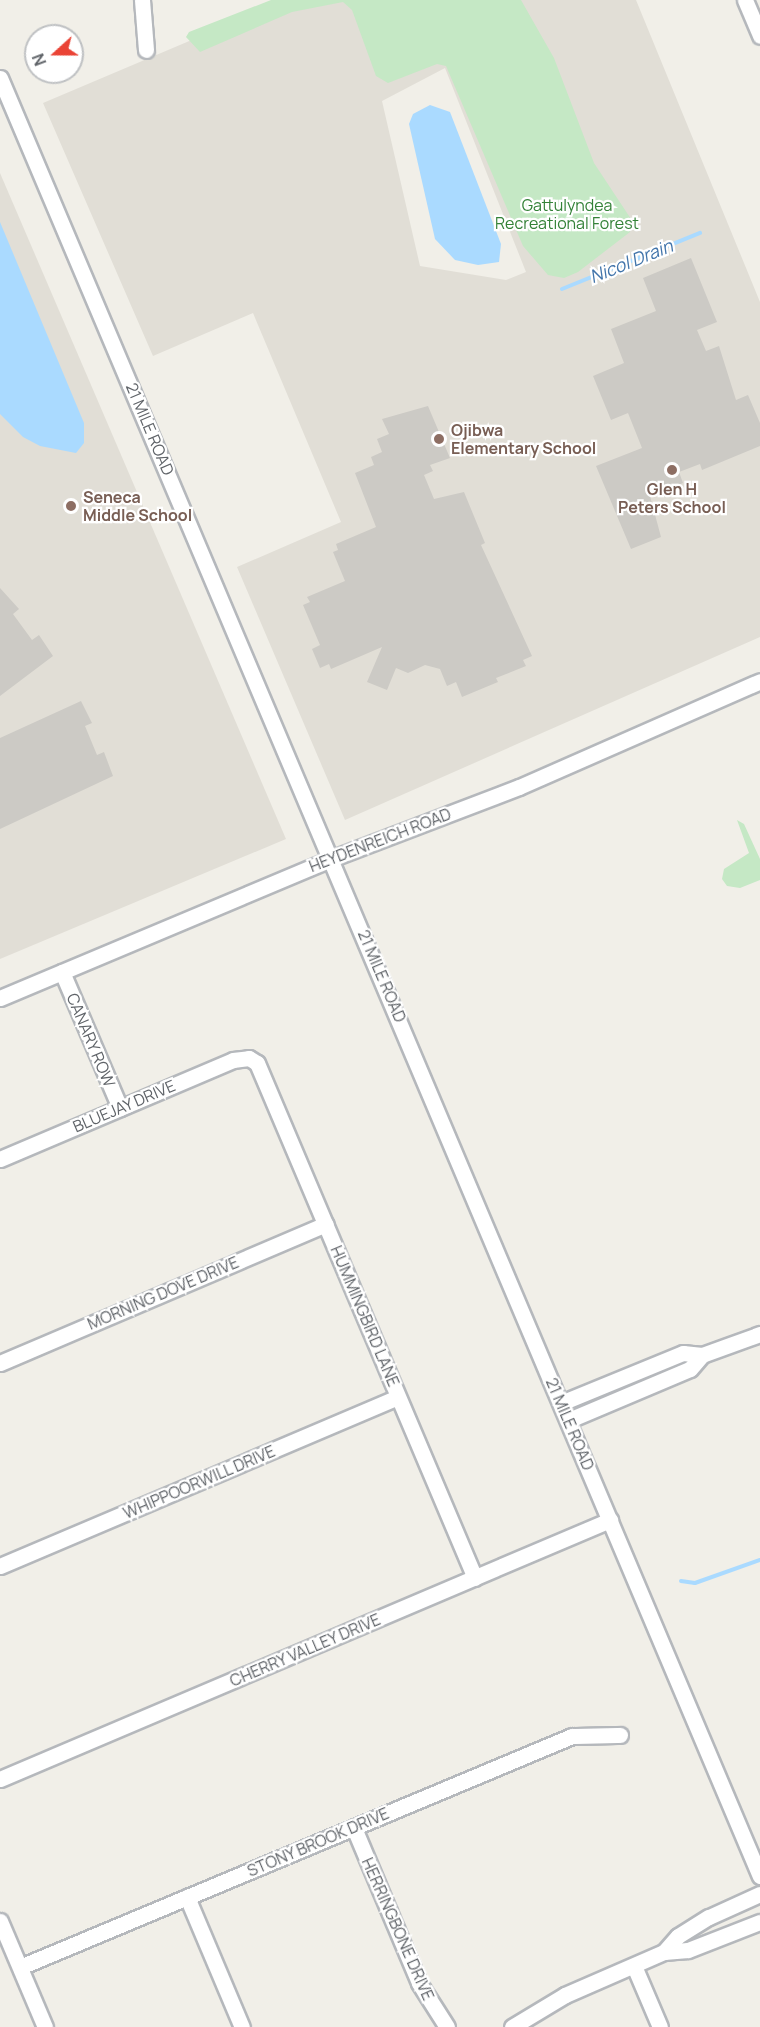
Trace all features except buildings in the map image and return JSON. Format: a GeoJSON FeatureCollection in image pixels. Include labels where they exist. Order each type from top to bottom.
{"type":"FeatureCollection","features":[{"type":"Feature","properties":{"kind":"street"},"geometry":{"type":"LineString","coordinates":[[142,0],[146,50]]}},
{"type":"Feature","properties":{"kind":"street"},"geometry":{"type":"LineString","coordinates":[[745,0],[760,36]]}},
{"type":"Feature","properties":{"kind":"street","name":"21 MILE ROAD"},"geometry":{"type":"LineString","coordinates":[[0,78],[333,858],[760,1876]]}},
{"type":"Feature","properties":{"kind":"street","name":"HEYDENREICH ROAD"},"geometry":{"type":"LineString","coordinates":[[0,998],[333,858],[519,787],[760,681]]}},
{"type":"Feature","properties":{"kind":"street","name":"CANARY ROW"},"geometry":{"type":"LineString","coordinates":[[62,972],[120,1108]]}},
{"type":"Feature","properties":{"kind":"street","name":"BLUEJAY DRIVE"},"geometry":{"type":"LineString","coordinates":[[0,1159],[233,1060],[249,1058]]}},
{"type":"Feature","properties":{"kind":"street","name":"HUMMINGBIRD LANE"},"geometry":{"type":"LineString","coordinates":[[249,1058],[262,1072],[475,1578]]}},
{"type":"Feature","properties":{"kind":"street","name":"MORNING DOVE DRIVE"},"geometry":{"type":"LineString","coordinates":[[0,1362],[326,1224]]}},
{"type":"Feature","properties":{"kind":"street"},"geometry":{"type":"LineString","coordinates":[[561,1403],[683,1353],[702,1355],[760,1334]]}},
{"type":"Feature","properties":{"kind":"street"},"geometry":{"type":"LineString","coordinates":[[568,1420],[690,1369],[702,1355]]}},
{"type":"Feature","properties":{"kind":"street","name":"WHIPPOORWILL DRIVE"},"geometry":{"type":"LineString","coordinates":[[0,1566],[398,1397]]}},
{"type":"Feature","properties":{"kind":"street","name":"CHERRY VALLEY DRIVE"},"geometry":{"type":"LineString","coordinates":[[0,1779],[610,1520]]}},
{"type":"Feature","properties":{"kind":"street","name":"STONY BROOK DRIVE"},"geometry":{"type":"LineString","coordinates":[[20,1967],[572,1736],[620,1735]]}},
{"type":"Feature","properties":{"kind":"street","name":"HERRINGBONE DRIVE"},"geometry":{"type":"LineString","coordinates":[[354,1827],[419,1983],[447,2027]]}},
{"type":"Feature","properties":{"kind":"street"},"geometry":{"type":"LineString","coordinates":[[664,1952],[678,1936],[710,1917],[760,1894]]}},
{"type":"Feature","properties":{"kind":"street"},"geometry":{"type":"LineString","coordinates":[[187,1897],[242,2027]]}},
{"type":"Feature","properties":{"kind":"street"},"geometry":{"type":"LineString","coordinates":[[0,1921],[45,2027]]}},
{"type":"Feature","properties":{"kind":"street"},"geometry":{"type":"LineString","coordinates":[[512,2027],[565,1995],[664,1952],[688,1950],[760,1922]]}},
{"type":"Feature","properties":{"kind":"street"},"geometry":{"type":"LineString","coordinates":[[634,1966],[660,2027]]}},
{"type":"Feature","properties":{"kind":"shaded area","name":"Ojibwa Elementary School"},"geometry":{"type":"Polygon","coordinates":[[[286,0],[636,0],[760,302],[760,637],[345,820],[237,567],[341,522],[253,313],[153,356],[43,103],[286,0]],[[445,68],[382,101],[420,266],[506,280],[526,272],[445,68]]]}},
{"type":"Feature","properties":{"kind":"shaded area","name":"Seneca Middle School"},"geometry":{"type":"Polygon","coordinates":[[[0,173],[286,839],[0,959],[0,173]]]}},
{"type":"Feature","properties":{"kind":"green space","name":"Gattulyndea Recreational Forest"},"geometry":{"type":"Polygon","coordinates":[[[271,0],[521,0],[554,58],[594,163],[631,219],[630,232],[578,272],[564,278],[548,275],[523,246],[446,66],[437,64],[388,83],[376,76],[352,10],[343,2],[292,12],[200,52],[186,37],[189,32],[271,0]]]}},
{"type":"Feature","properties":{"kind":"green space"},"geometry":{"type":"Polygon","coordinates":[[[737,820],[744,824],[760,859],[760,880],[740,888],[727,886],[722,879],[724,869],[749,853],[737,820]]]}},
{"type":"Feature","properties":{"kind":"water"},"geometry":{"type":"Polygon","coordinates":[[[430,105],[450,112],[501,244],[499,262],[478,265],[455,260],[435,239],[409,124],[413,114],[430,105]]]}},
{"type":"Feature","properties":{"kind":"water"},"geometry":{"type":"Polygon","coordinates":[[[0,222],[84,423],[84,443],[76,453],[40,446],[23,437],[0,414],[0,222]]]}},
{"type":"Feature","properties":{"kind":"waterway","name":"Nicol Drain"},"geometry":{"type":"LineString","coordinates":[[562,289],[700,233]]}},
{"type":"Feature","properties":{"kind":"waterway"},"geometry":{"type":"LineString","coordinates":[[681,1581],[695,1583],[760,1560]]}},
{"type":"Feature","properties":{"kind":"place","name":"Ojibwa Elementary School"},"geometry":{"type":"Point","coordinates":[439,439]}},
{"type":"Feature","properties":{"kind":"place","name":"Glen H Peters School"},"geometry":{"type":"Point","coordinates":[672,470]}},
{"type":"Feature","properties":{"kind":"place","name":"Seneca Middle School"},"geometry":{"type":"Point","coordinates":[71,506]}}]}
